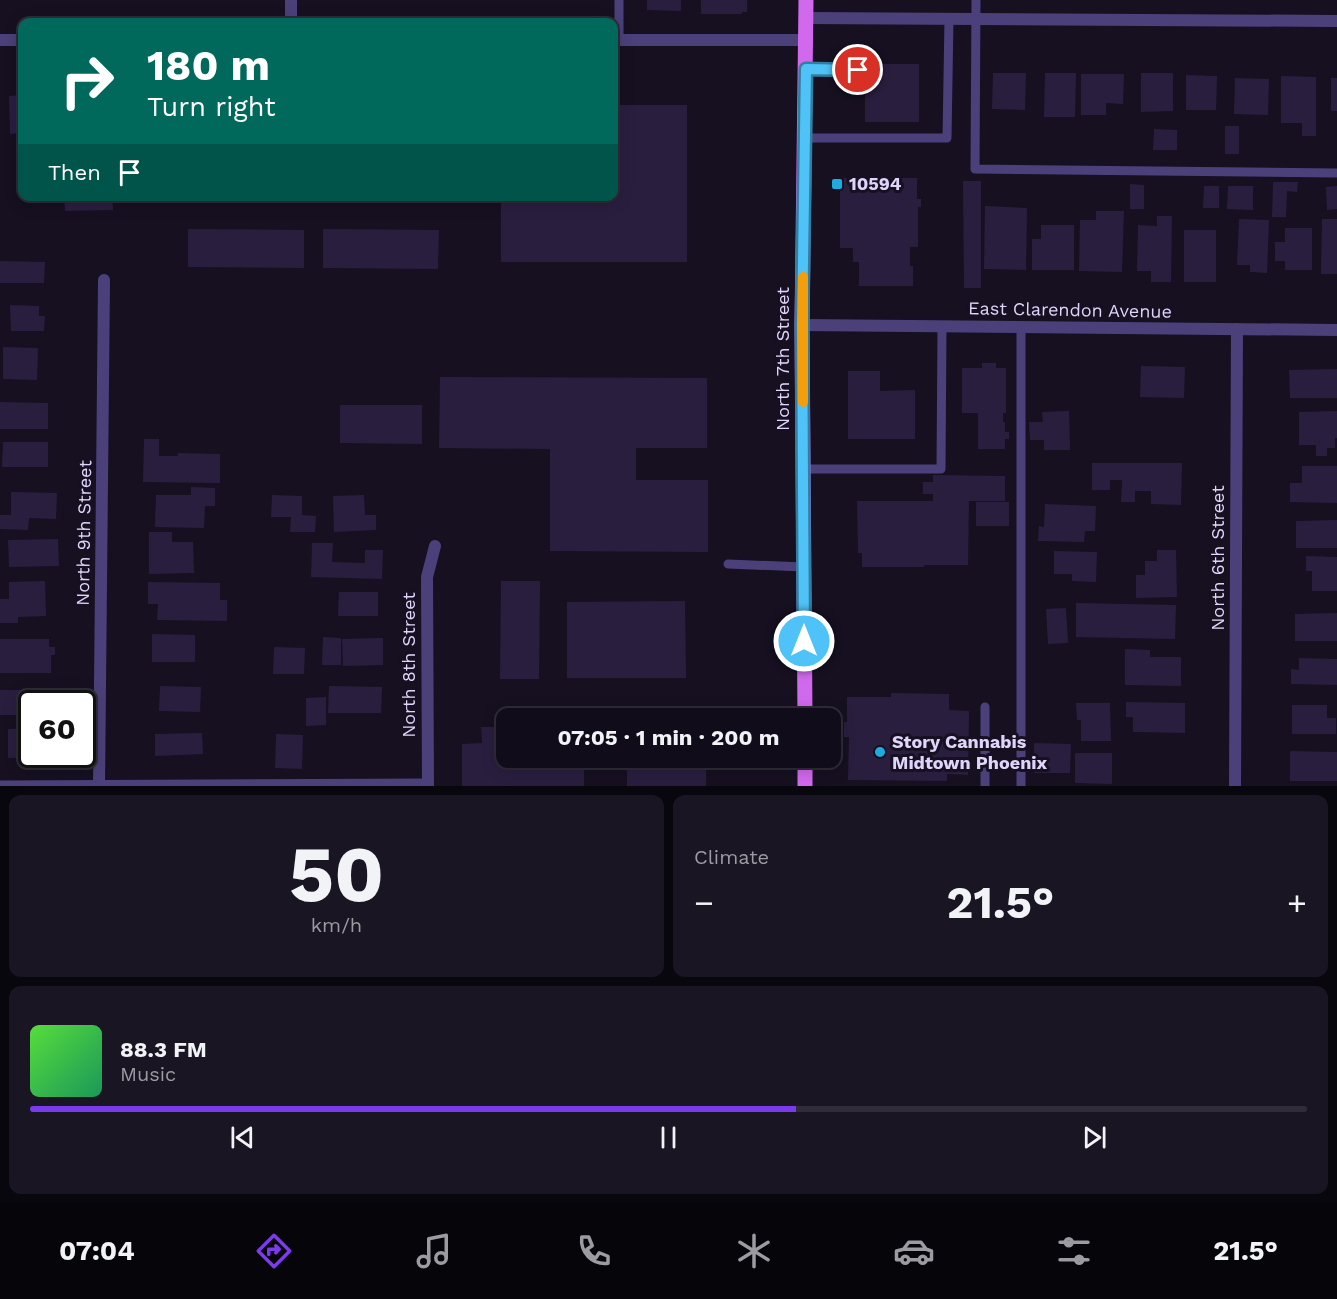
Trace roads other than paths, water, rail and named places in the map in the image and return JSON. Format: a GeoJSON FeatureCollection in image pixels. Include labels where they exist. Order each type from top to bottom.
{"type":"FeatureCollection","features":[{"type":"Feature","properties":{"kind":"main road","name":"North 7th Street"},"geometry":{"type":"LineString","coordinates":[[805,708],[802,325],[806,0]]}},
{"type":"Feature","properties":{"kind":"main road"},"geometry":{"type":"LineString","coordinates":[[805,768],[805,786]]}},
{"type":"Feature","properties":{"kind":"street"},"geometry":{"type":"LineString","coordinates":[[291,0],[291,18]]}},
{"type":"Feature","properties":{"kind":"street"},"geometry":{"type":"LineString","coordinates":[[806,18],[1337,21]]}},
{"type":"Feature","properties":{"kind":"street"},"geometry":{"type":"LineString","coordinates":[[0,40],[18,40]]}},
{"type":"Feature","properties":{"kind":"street"},"geometry":{"type":"LineString","coordinates":[[618,40],[806,40]]}},
{"type":"Feature","properties":{"kind":"street","name":"North 9th Street"},"geometry":{"type":"LineString","coordinates":[[99,785],[104,280]]}},
{"type":"Feature","properties":{"kind":"street","name":"East Clarendon Avenue"},"geometry":{"type":"LineString","coordinates":[[802,325],[1337,330]]}},
{"type":"Feature","properties":{"kind":"street","name":"North 6th Street"},"geometry":{"type":"LineString","coordinates":[[1235,786],[1237,329]]}},
{"type":"Feature","properties":{"kind":"street","name":"North 8th Street"},"geometry":{"type":"LineString","coordinates":[[428,785],[427,577],[435,546]]}},
{"type":"Feature","properties":{"kind":"lane"},"geometry":{"type":"LineString","coordinates":[[618,18],[619,0]]}},
{"type":"Feature","properties":{"kind":"lane"},"geometry":{"type":"LineString","coordinates":[[976,0],[975,169],[1337,173]]}},
{"type":"Feature","properties":{"kind":"lane"},"geometry":{"type":"LineString","coordinates":[[805,138],[947,138],[948,18]]}},
{"type":"Feature","properties":{"kind":"lane"},"geometry":{"type":"LineString","coordinates":[[806,69],[858,70]]}},
{"type":"Feature","properties":{"kind":"lane"},"geometry":{"type":"LineString","coordinates":[[803,469],[941,469],[942,327]]}},
{"type":"Feature","properties":{"kind":"lane"},"geometry":{"type":"LineString","coordinates":[[1021,328],[1021,786]]}},
{"type":"Feature","properties":{"kind":"lane"},"geometry":{"type":"LineString","coordinates":[[729,564],[804,567]]}},
{"type":"Feature","properties":{"kind":"lane"},"geometry":{"type":"LineString","coordinates":[[985,707],[985,786]]}},
{"type":"Feature","properties":{"kind":"lane"},"geometry":{"type":"LineString","coordinates":[[0,784],[428,785]]}},
{"type":"Feature","properties":{"kind":"place","name":"10594"},"geometry":{"type":"Point","coordinates":[837,184]}},
{"type":"Feature","properties":{"kind":"place","name":"Story Cannabis Midtown Phoenix"},"geometry":{"type":"Point","coordinates":[880,752]}}]}
